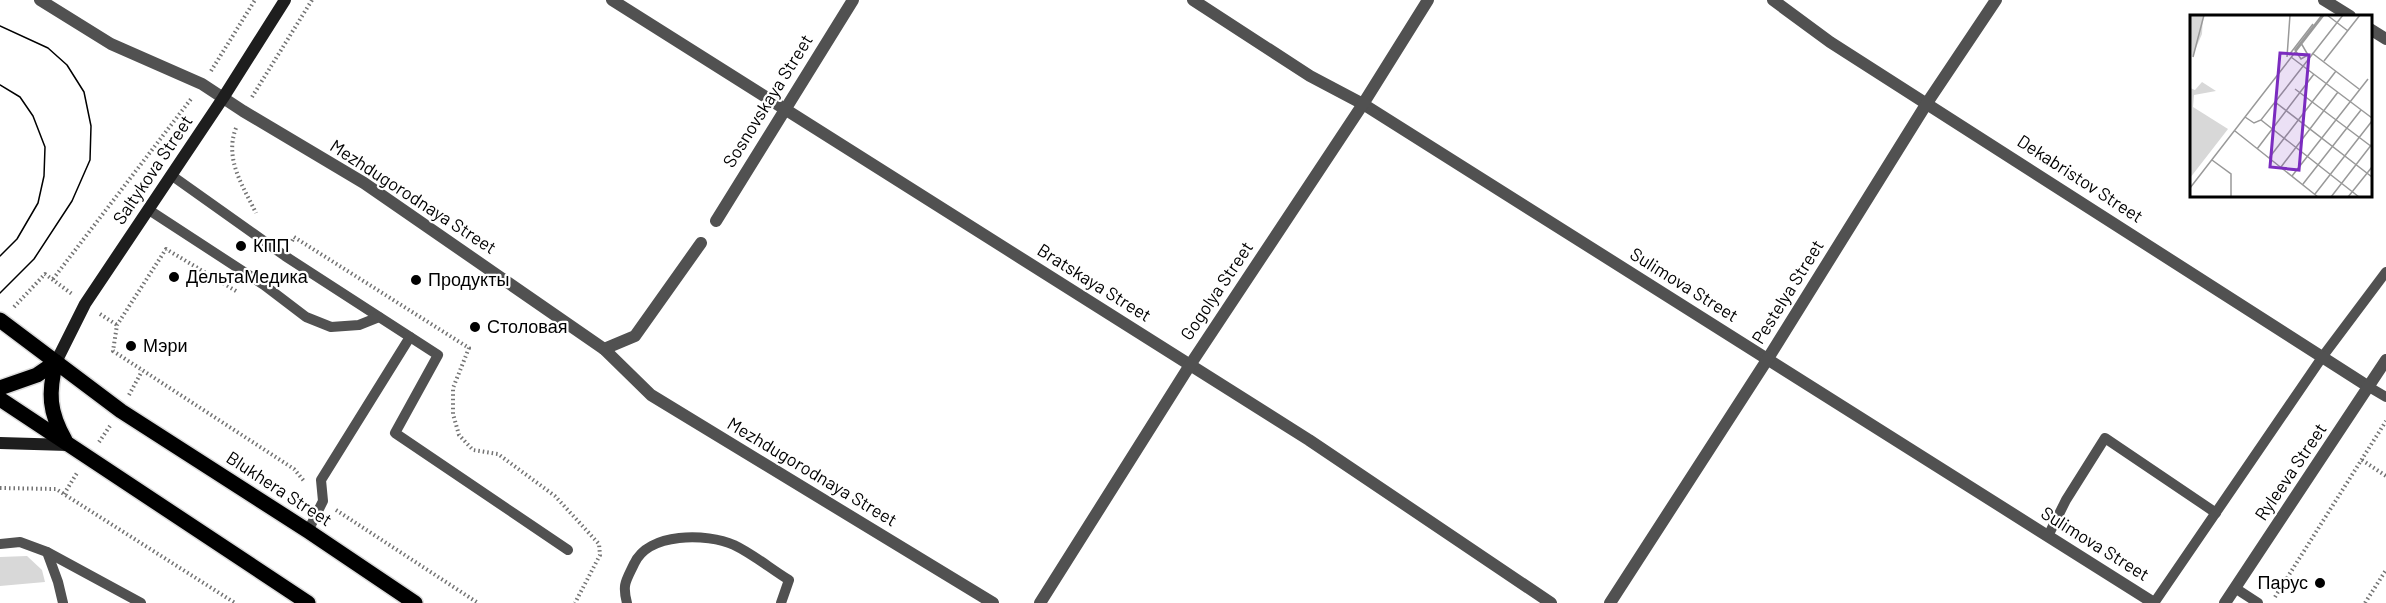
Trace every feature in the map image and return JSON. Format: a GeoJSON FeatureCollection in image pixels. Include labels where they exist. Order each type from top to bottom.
{"type":"FeatureCollection","features":[{"type":"Feature","properties":{"kind":"main road","name":"Saltykova Street"},"geometry":{"type":"LineString","coordinates":[[56,362],[85,304],[223,98],[285,0]]}},
{"type":"Feature","properties":{"kind":"main road","name":"Blukhera Street"},"geometry":{"type":"LineString","coordinates":[[5,315],[56,362],[121,411],[415,603]]}},
{"type":"Feature","properties":{"kind":"main road"},"geometry":{"type":"LineString","coordinates":[[0,388],[37,375],[56,362]]}},
{"type":"Feature","properties":{"kind":"main road"},"geometry":{"type":"LineString","coordinates":[[56,362],[51,381],[51,400],[55,422],[68,445]]}},
{"type":"Feature","properties":{"kind":"main road"},"geometry":{"type":"LineString","coordinates":[[0,399],[87,459],[308,603]]}},
{"type":"Feature","properties":{"kind":"main road"},"geometry":{"type":"LineString","coordinates":[[0,443],[68,445]]}},
{"type":"Feature","properties":{"kind":"street","name":"Mezhdugorodnaya Street"},"geometry":{"type":"LineString","coordinates":[[40,0],[111,44],[202,84],[363,183],[604,349],[651,395],[993,603]]}},
{"type":"Feature","properties":{"kind":"street","name":"Bratskaya Street"},"geometry":{"type":"LineString","coordinates":[[612,0],[1309,440],[1551,603]]}},
{"type":"Feature","properties":{"kind":"street","name":"Sosnovskaya Street"},"geometry":{"type":"LineString","coordinates":[[716,221],[784,107],[853,0]]}},
{"type":"Feature","properties":{"kind":"street","name":"Sulimova Street"},"geometry":{"type":"LineString","coordinates":[[1193,0],[1310,76],[1363,104],[2154,603]]}},
{"type":"Feature","properties":{"kind":"street","name":"Gogolya Street"},"geometry":{"type":"LineString","coordinates":[[1040,603],[1190,365],[1363,104],[1428,0]]}},
{"type":"Feature","properties":{"kind":"street","name":"Dekabristov Street"},"geometry":{"type":"LineString","coordinates":[[1773,0],[1830,42],[2369,387]]}},
{"type":"Feature","properties":{"kind":"street","name":"Pestelya Street"},"geometry":{"type":"LineString","coordinates":[[1610,603],[1767,360],[1927,104],[1996,0]]}},
{"type":"Feature","properties":{"kind":"street"},"geometry":{"type":"LineString","coordinates":[[2324,0],[2348,15]]}},
{"type":"Feature","properties":{"kind":"street"},"geometry":{"type":"LineString","coordinates":[[2371,30],[2386,39]]}},
{"type":"Feature","properties":{"kind":"street"},"geometry":{"type":"LineString","coordinates":[[604,349],[635,336],[702,243]]}},
{"type":"Feature","properties":{"kind":"street","name":"Ryleeva Street"},"geometry":{"type":"LineString","coordinates":[[2225,603],[2386,360]]}},
{"type":"Feature","properties":{"kind":"lane"},"geometry":{"type":"LineString","coordinates":[[171,175],[285,256],[438,355],[395,433],[568,550]]}},
{"type":"Feature","properties":{"kind":"lane"},"geometry":{"type":"LineString","coordinates":[[149,210],[264,285],[306,317],[331,327],[359,325],[380,317]]}},
{"type":"Feature","properties":{"kind":"lane"},"geometry":{"type":"LineString","coordinates":[[2154,603],[2323,356],[2386,272]]}},
{"type":"Feature","properties":{"kind":"lane"},"geometry":{"type":"LineString","coordinates":[[308,531],[323,501],[321,480],[410,337]]}},
{"type":"Feature","properties":{"kind":"lane"},"geometry":{"type":"LineString","coordinates":[[2369,387],[2386,397]]}},
{"type":"Feature","properties":{"kind":"lane"},"geometry":{"type":"LineString","coordinates":[[2048,536],[2066,500],[2105,438],[2216,513]]}},
{"type":"Feature","properties":{"kind":"lane"},"geometry":{"type":"LineString","coordinates":[[627,603],[623,589],[637,558],[661,541],[692,536],[733,545],[789,580],[781,603]]}},
{"type":"Feature","properties":{"kind":"lane"},"geometry":{"type":"LineString","coordinates":[[0,544],[20,542],[47,552],[141,603]]}},
{"type":"Feature","properties":{"kind":"lane"},"geometry":{"type":"LineString","coordinates":[[47,552],[63,603]]}},
{"type":"Feature","properties":{"kind":"lane"},"geometry":{"type":"LineString","coordinates":[[2235,588],[2258,603]]}},
{"type":"Feature","properties":{"kind":"path"},"geometry":{"type":"LineString","coordinates":[[53,279],[202,84],[255,0]]}},
{"type":"Feature","properties":{"kind":"path"},"geometry":{"type":"LineString","coordinates":[[5,315],[45,273]]}},
{"type":"Feature","properties":{"kind":"path"},"geometry":{"type":"LineString","coordinates":[[117,325],[113,351],[294,470],[323,501],[478,603]]}},
{"type":"Feature","properties":{"kind":"path"},"geometry":{"type":"LineString","coordinates":[[64,494],[121,411],[142,371]]}},
{"type":"Feature","properties":{"kind":"path"},"geometry":{"type":"LineString","coordinates":[[2271,603],[2386,422]]}},
{"type":"Feature","properties":{"kind":"path"},"geometry":{"type":"LineString","coordinates":[[2362,460],[2386,477]]}},
{"type":"Feature","properties":{"kind":"path"},"geometry":{"type":"LineString","coordinates":[[0,488],[56,489],[235,603]]}},
{"type":"Feature","properties":{"kind":"path"},"geometry":{"type":"LineString","coordinates":[[2365,603],[2386,570]]}},
{"type":"Feature","properties":{"kind":"shaded area"},"geometry":{"type":"Polygon","coordinates":[[[27,556],[42,570],[45,582],[0,586],[0,557],[27,556]]]}},
{"type":"Feature","properties":{"kind":"tram line"},"geometry":{"type":"LineString","coordinates":[[0,26],[48,48],[67,65],[84,92],[91,126],[90,160],[72,201],[34,259],[0,293]]}},
{"type":"Feature","properties":{"kind":"tram line"},"geometry":{"type":"LineString","coordinates":[[0,85],[20,97],[33,116],[45,147],[44,176],[38,203],[17,239],[0,256]]}},
{"type":"Feature","properties":{"kind":"place","name":"КПП"},"geometry":{"type":"Point","coordinates":[241,246]}},
{"type":"Feature","properties":{"kind":"place","name":"ДельтаМедика"},"geometry":{"type":"Point","coordinates":[174,277]}},
{"type":"Feature","properties":{"kind":"place","name":"Продукты"},"geometry":{"type":"Point","coordinates":[416,280]}},
{"type":"Feature","properties":{"kind":"place","name":"Столовая"},"geometry":{"type":"Point","coordinates":[475,327]}},
{"type":"Feature","properties":{"kind":"place","name":"Мэри"},"geometry":{"type":"Point","coordinates":[131,346]}},
{"type":"Feature","properties":{"kind":"place","name":"Парус"},"geometry":{"type":"Point","coordinates":[2320,583]}}]}
